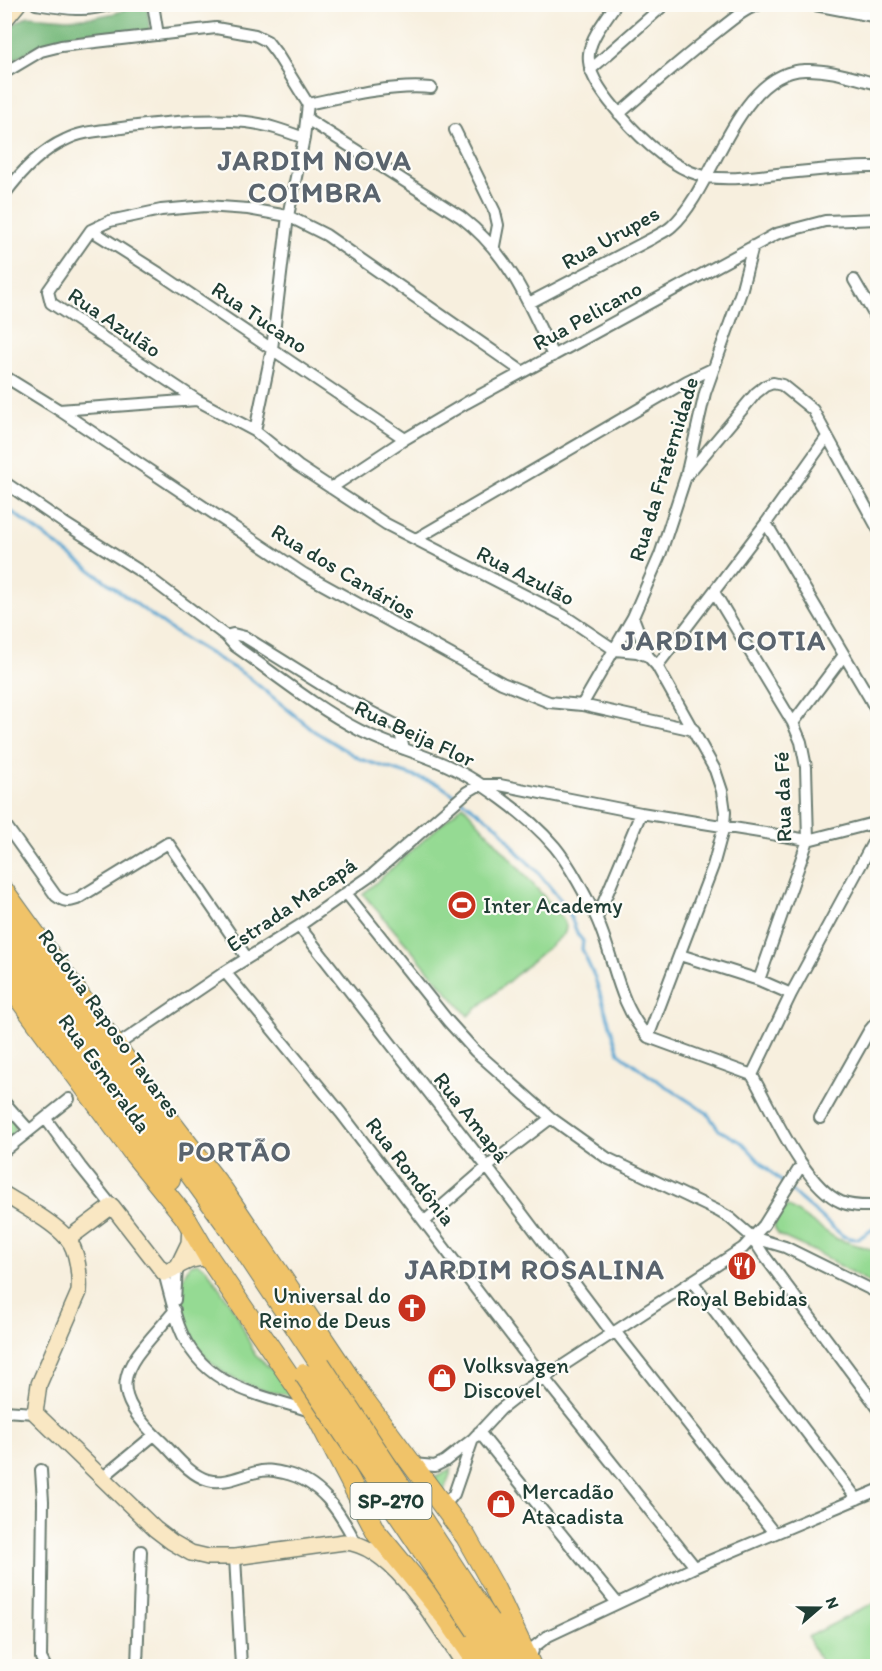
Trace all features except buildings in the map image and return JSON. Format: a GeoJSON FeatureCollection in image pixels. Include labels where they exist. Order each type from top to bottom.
{"type":"FeatureCollection","features":[{"type":"Feature","properties":{"kind":"highway"},"geometry":{"type":"LineString","coordinates":[[4,891],[229,1199],[440,1510],[478,1557],[517,1633],[525,1665]]}},
{"type":"Feature","properties":{"kind":"highway","name":"Rodovia Raposo Tavares"},"geometry":{"type":"LineString","coordinates":[[4,918],[237,1239],[312,1369]]}},
{"type":"Feature","properties":{"kind":"highway","name":"Rodovia Raposo Tavares"},"geometry":{"type":"LineString","coordinates":[[4,946],[155,1157],[312,1369],[483,1625],[500,1666]]}},
{"type":"Feature","properties":{"kind":"highway","name":"Rua Esmeralda"},"geometry":{"type":"LineString","coordinates":[[4,978],[132,1151],[190,1225],[310,1412],[372,1523],[394,1554],[450,1622],[480,1666]]}},
{"type":"Feature","properties":{"kind":"highway"},"geometry":{"type":"LineString","coordinates":[[372,1523],[386,1532],[398,1531],[411,1523],[427,1507],[440,1510]]}},
{"type":"Feature","properties":{"kind":"highway"},"geometry":{"type":"LineString","coordinates":[[394,1554],[405,1539],[440,1510]]}},
{"type":"Feature","properties":{"kind":"highway","name":"Rodovia Raposo Tavares"},"geometry":{"type":"LineString","coordinates":[[483,1625],[525,1665]]}},
{"type":"Feature","properties":{"kind":"main road"},"geometry":{"type":"LineString","coordinates":[[4,21],[18,4]]}},
{"type":"Feature","properties":{"kind":"main road"},"geometry":{"type":"LineString","coordinates":[[4,1194],[68,1239],[80,1279],[79,1292],[39,1384],[35,1413],[154,1529],[191,1553],[208,1557],[235,1557],[344,1542],[356,1543],[369,1548],[385,1561],[418,1596],[465,1666]]}},
{"type":"Feature","properties":{"kind":"main road"},"geometry":{"type":"LineString","coordinates":[[68,1239],[112,1206],[170,1270]]}},
{"type":"Feature","properties":{"kind":"main road"},"geometry":{"type":"LineString","coordinates":[[170,1270],[189,1243],[190,1225]]}},
{"type":"Feature","properties":{"kind":"main road"},"geometry":{"type":"LineString","coordinates":[[170,1270],[186,1260],[197,1257],[210,1258]]}},
{"type":"Feature","properties":{"kind":"street"},"geometry":{"type":"LineString","coordinates":[[36,4],[92,9],[111,4]]}},
{"type":"Feature","properties":{"kind":"street"},"geometry":{"type":"LineString","coordinates":[[153,4],[158,35]]}},
{"type":"Feature","properties":{"kind":"street"},"geometry":{"type":"LineString","coordinates":[[616,4],[597,30],[589,51],[590,70],[595,82],[619,114],[666,158],[692,172],[706,176],[738,178],[855,167],[878,167]]}},
{"type":"Feature","properties":{"kind":"street"},"geometry":{"type":"LineString","coordinates":[[590,70],[665,4]]}},
{"type":"Feature","properties":{"kind":"street"},"geometry":{"type":"LineString","coordinates":[[619,114],[674,65],[747,8],[760,4]]}},
{"type":"Feature","properties":{"kind":"street"},"geometry":{"type":"LineString","coordinates":[[810,4],[878,17]]}},
{"type":"Feature","properties":{"kind":"street"},"geometry":{"type":"LineString","coordinates":[[4,73],[41,51],[61,46],[216,28],[255,35],[267,41],[277,54],[308,104],[304,138],[288,216],[272,349],[255,430]]}},
{"type":"Feature","properties":{"kind":"street","name":"Rua Urupes"},"geometry":{"type":"LineString","coordinates":[[529,303],[672,226],[687,208],[741,114],[765,87],[782,75],[803,69],[825,70],[878,84]]}},
{"type":"Feature","properties":{"kind":"street"},"geometry":{"type":"LineString","coordinates":[[308,104],[364,93],[414,87],[430,88]]}},
{"type":"Feature","properties":{"kind":"street"},"geometry":{"type":"LineString","coordinates":[[307,119],[480,232],[506,262],[529,303],[553,356]]}},
{"type":"Feature","properties":{"kind":"street"},"geometry":{"type":"LineString","coordinates":[[4,195],[16,179],[39,157],[64,140],[82,133],[151,124],[247,122],[270,126],[304,138]]}},
{"type":"Feature","properties":{"kind":"street"},"geometry":{"type":"LineString","coordinates":[[455,130],[495,212],[498,225],[494,246]]}},
{"type":"Feature","properties":{"kind":"street"},"geometry":{"type":"LineString","coordinates":[[91,230],[110,221],[141,214],[206,206],[248,209],[288,216],[326,235],[523,372]]}},
{"type":"Feature","properties":{"kind":"street","name":"Rua Pelicano"},"geometry":{"type":"LineString","coordinates":[[331,488],[405,440],[523,372],[776,234],[825,221],[878,219]]}},
{"type":"Feature","properties":{"kind":"street","name":"Rua Tucano"},"geometry":{"type":"LineString","coordinates":[[91,230],[162,275],[405,440]]}},
{"type":"Feature","properties":{"kind":"street","name":"Rua Azulão"},"geometry":{"type":"LineString","coordinates":[[91,230],[48,291],[51,303],[197,399],[255,430],[298,466],[386,524],[563,615],[615,650],[637,652],[648,656]]}},
{"type":"Feature","properties":{"kind":"street","name":"Rua da Fraternidade"},"geometry":{"type":"LineString","coordinates":[[582,705],[633,617],[660,555],[686,476],[705,393],[741,292],[753,246]]}},
{"type":"Feature","properties":{"kind":"street"},"geometry":{"type":"LineString","coordinates":[[854,280],[878,321]]}},
{"type":"Feature","properties":{"kind":"street"},"geometry":{"type":"LineString","coordinates":[[416,539],[687,381],[714,368]]}},
{"type":"Feature","properties":{"kind":"street","name":"Rua dos Canários"},"geometry":{"type":"LineString","coordinates":[[4,376],[59,410],[271,553],[375,614],[525,693],[549,702],[582,705],[694,730]]}},
{"type":"Feature","properties":{"kind":"street"},"geometry":{"type":"LineString","coordinates":[[687,381],[703,387],[705,393]]}},
{"type":"Feature","properties":{"kind":"street"},"geometry":{"type":"LineString","coordinates":[[686,476],[756,393],[773,383],[782,385],[813,410],[820,420],[827,437],[878,529]]}},
{"type":"Feature","properties":{"kind":"street"},"geometry":{"type":"LineString","coordinates":[[59,410],[197,399]]}},
{"type":"Feature","properties":{"kind":"street"},"geometry":{"type":"LineString","coordinates":[[657,666],[827,437]]}},
{"type":"Feature","properties":{"kind":"street","name":"Rua Beija Flor"},"geometry":{"type":"LineString","coordinates":[[4,482],[64,524],[143,573],[226,636],[235,646],[333,714],[357,729],[441,763],[479,785],[500,784],[641,813],[808,840],[878,822]]}},
{"type":"Feature","properties":{"kind":"street"},"geometry":{"type":"LineString","coordinates":[[766,522],[878,714]]}},
{"type":"Feature","properties":{"kind":"street","name":"Rua da Fé"},"geometry":{"type":"LineString","coordinates":[[714,592],[793,723],[801,742],[806,767],[808,840],[759,980]]}},
{"type":"Feature","properties":{"kind":"street"},"geometry":{"type":"LineString","coordinates":[[633,617],[648,656],[657,666],[715,770],[722,790],[725,812],[724,826],[713,866],[648,1037]]}},
{"type":"Feature","properties":{"kind":"street"},"geometry":{"type":"LineString","coordinates":[[226,636],[238,634],[250,640],[338,695],[394,724],[399,728],[404,749]]}},
{"type":"Feature","properties":{"kind":"street"},"geometry":{"type":"LineString","coordinates":[[793,723],[844,656]]}},
{"type":"Feature","properties":{"kind":"street"},"geometry":{"type":"LineString","coordinates":[[479,785],[524,817],[556,850],[597,918],[617,982],[630,1011],[648,1037],[752,1075],[802,1164],[816,1184],[842,1203],[878,1206]]}},
{"type":"Feature","properties":{"kind":"street","name":"Estrada Macapá"},"geometry":{"type":"LineString","coordinates":[[116,1046],[225,972],[299,926],[372,875],[454,802],[479,785]]}},
{"type":"Feature","properties":{"kind":"street"},"geometry":{"type":"LineString","coordinates":[[597,918],[641,813]]}},
{"type":"Feature","properties":{"kind":"street"},"geometry":{"type":"LineString","coordinates":[[4,823],[56,896],[68,902],[77,899],[168,843],[247,958]]}},
{"type":"Feature","properties":{"kind":"street"},"geometry":{"type":"LineString","coordinates":[[752,1075],[791,994],[878,833]]}},
{"type":"Feature","properties":{"kind":"street"},"geometry":{"type":"LineString","coordinates":[[346,893],[448,1021],[475,1050],[551,1118],[607,1158],[718,1210],[752,1237],[878,1408]]}},
{"type":"Feature","properties":{"kind":"street","name":"Rua Amapá"},"geometry":{"type":"LineString","coordinates":[[299,926],[614,1332],[774,1533]]}},
{"type":"Feature","properties":{"kind":"street"},"geometry":{"type":"LineString","coordinates":[[680,955],[759,980],[791,994]]}},
{"type":"Feature","properties":{"kind":"street","name":"Rua Rondônia"},"geometry":{"type":"LineString","coordinates":[[225,972],[341,1113],[544,1378],[695,1567]]}},
{"type":"Feature","properties":{"kind":"street"},"geometry":{"type":"LineString","coordinates":[[820,1119],[869,1031],[878,1020]]}},
{"type":"Feature","properties":{"kind":"street"},"geometry":{"type":"LineString","coordinates":[[4,1151],[69,1100]]}},
{"type":"Feature","properties":{"kind":"street"},"geometry":{"type":"LineString","coordinates":[[4,1102],[29,1130]]}},
{"type":"Feature","properties":{"kind":"street"},"geometry":{"type":"LineString","coordinates":[[425,1221],[487,1167],[551,1118]]}},
{"type":"Feature","properties":{"kind":"street"},"geometry":{"type":"LineString","coordinates":[[46,1119],[112,1206]]}},
{"type":"Feature","properties":{"kind":"street"},"geometry":{"type":"LineString","coordinates":[[409,1463],[435,1466],[445,1461],[476,1436],[501,1409],[544,1378],[743,1248],[764,1225],[802,1164]]}},
{"type":"Feature","properties":{"kind":"street"},"geometry":{"type":"LineString","coordinates":[[752,1237],[785,1247],[878,1293]]}},
{"type":"Feature","properties":{"kind":"street"},"geometry":{"type":"LineString","coordinates":[[170,1270],[179,1327],[207,1369],[224,1382],[242,1390],[310,1412]]}},
{"type":"Feature","properties":{"kind":"street"},"geometry":{"type":"LineString","coordinates":[[692,1281],[857,1499]]}},
{"type":"Feature","properties":{"kind":"street"},"geometry":{"type":"LineString","coordinates":[[175,1310],[133,1360],[125,1377],[125,1394],[128,1404],[154,1435],[196,1476],[211,1481],[227,1480],[264,1470],[294,1475],[308,1481],[325,1495],[342,1516],[356,1543]]}},
{"type":"Feature","properties":{"kind":"street"},"geometry":{"type":"LineString","coordinates":[[4,1411],[35,1413]]}},
{"type":"Feature","properties":{"kind":"street"},"geometry":{"type":"LineString","coordinates":[[102,1478],[154,1435]]}},
{"type":"Feature","properties":{"kind":"street"},"geometry":{"type":"LineString","coordinates":[[440,1510],[454,1494],[476,1436]]}},
{"type":"Feature","properties":{"kind":"street"},"geometry":{"type":"LineString","coordinates":[[476,1436],[617,1603]]}},
{"type":"Feature","properties":{"kind":"street"},"geometry":{"type":"LineString","coordinates":[[41,1470],[43,1501],[41,1658],[45,1666]]}},
{"type":"Feature","properties":{"kind":"street"},"geometry":{"type":"LineString","coordinates":[[525,1665],[534,1647],[548,1636],[695,1567],[878,1490]]}},
{"type":"Feature","properties":{"kind":"street"},"geometry":{"type":"LineString","coordinates":[[137,1666],[141,1551]]}},
{"type":"Feature","properties":{"kind":"street"},"geometry":{"type":"LineString","coordinates":[[235,1557],[241,1666]]}},
{"type":"Feature","properties":{"kind":"street"},"geometry":{"type":"LineString","coordinates":[[517,1633],[525,1639],[548,1636]]}},
{"type":"Feature","properties":{"kind":"green space"},"geometry":{"type":"Polygon","coordinates":[[[147,4],[150,31],[39,45],[5,65],[4,30],[28,16],[68,19],[94,17],[147,4]]]}},
{"type":"Feature","properties":{"kind":"green space","name":"Inter Academy"},"geometry":{"type":"Polygon","coordinates":[[[463,805],[561,916],[566,927],[564,934],[468,1016],[363,894],[463,805]]]}},
{"type":"Feature","properties":{"kind":"green space"},"geometry":{"type":"Polygon","coordinates":[[[4,1106],[16,1123],[13,1134],[5,1141],[4,1106]]]}},
{"type":"Feature","properties":{"kind":"green space"},"geometry":{"type":"Polygon","coordinates":[[[788,1206],[837,1239],[877,1251],[877,1287],[818,1253],[778,1235],[774,1226],[778,1216],[788,1206]]]}},
{"type":"Feature","properties":{"kind":"green space"},"geometry":{"type":"Polygon","coordinates":[[[198,1263],[207,1269],[237,1314],[255,1355],[288,1384],[298,1397],[236,1380],[208,1360],[197,1346],[182,1314],[179,1297],[182,1281],[190,1265],[198,1263]]]}},
{"type":"Feature","properties":{"kind":"green space"},"geometry":{"type":"Polygon","coordinates":[[[452,1469],[442,1496],[430,1480],[452,1469]]]}},
{"type":"Feature","properties":{"kind":"green space"},"geometry":{"type":"Polygon","coordinates":[[[877,1601],[877,1666],[823,1666],[808,1637],[877,1601]]]}},
{"type":"Feature","properties":{"kind":"waterway"},"geometry":{"type":"LineString","coordinates":[[4,506],[174,632],[247,676],[314,731],[360,759],[438,784],[456,796]]}},
{"type":"Feature","properties":{"kind":"waterway"},"geometry":{"type":"LineString","coordinates":[[462,800],[499,827],[518,853],[536,870],[567,908],[578,935],[583,941],[582,949],[595,978],[619,1053],[707,1113],[719,1130],[743,1143],[761,1163],[843,1236],[859,1238],[878,1227]]}},
{"type":"Feature","properties":{"kind":"place","name":"Inter Academy"},"geometry":{"type":"Point","coordinates":[462,905]}},
{"type":"Feature","properties":{"kind":"place","name":"Royal Bebidas"},"geometry":{"type":"Point","coordinates":[742,1266]}},
{"type":"Feature","properties":{"kind":"place","name":"Universal do Reino de Deus"},"geometry":{"type":"Point","coordinates":[412,1308]}},
{"type":"Feature","properties":{"kind":"place","name":"Volksvagen Discovel"},"geometry":{"type":"Point","coordinates":[442,1378]}},
{"type":"Feature","properties":{"kind":"place","name":"Mercadão Atacadista"},"geometry":{"type":"Point","coordinates":[501,1504]}},
{"type":"Feature","properties":{"kind":"district","name":"JARDIM NOVA COIMBRA"},"geometry":{"type":"Point","coordinates":[315,176]}},
{"type":"Feature","properties":{"kind":"district","name":"JARDIM COTIA"},"geometry":{"type":"Point","coordinates":[724,640]}},
{"type":"Feature","properties":{"kind":"district","name":"PORTÃO"},"geometry":{"type":"Point","coordinates":[235,1151]}},
{"type":"Feature","properties":{"kind":"district","name":"JARDIM ROSALINA"},"geometry":{"type":"Point","coordinates":[535,1269]}}]}
